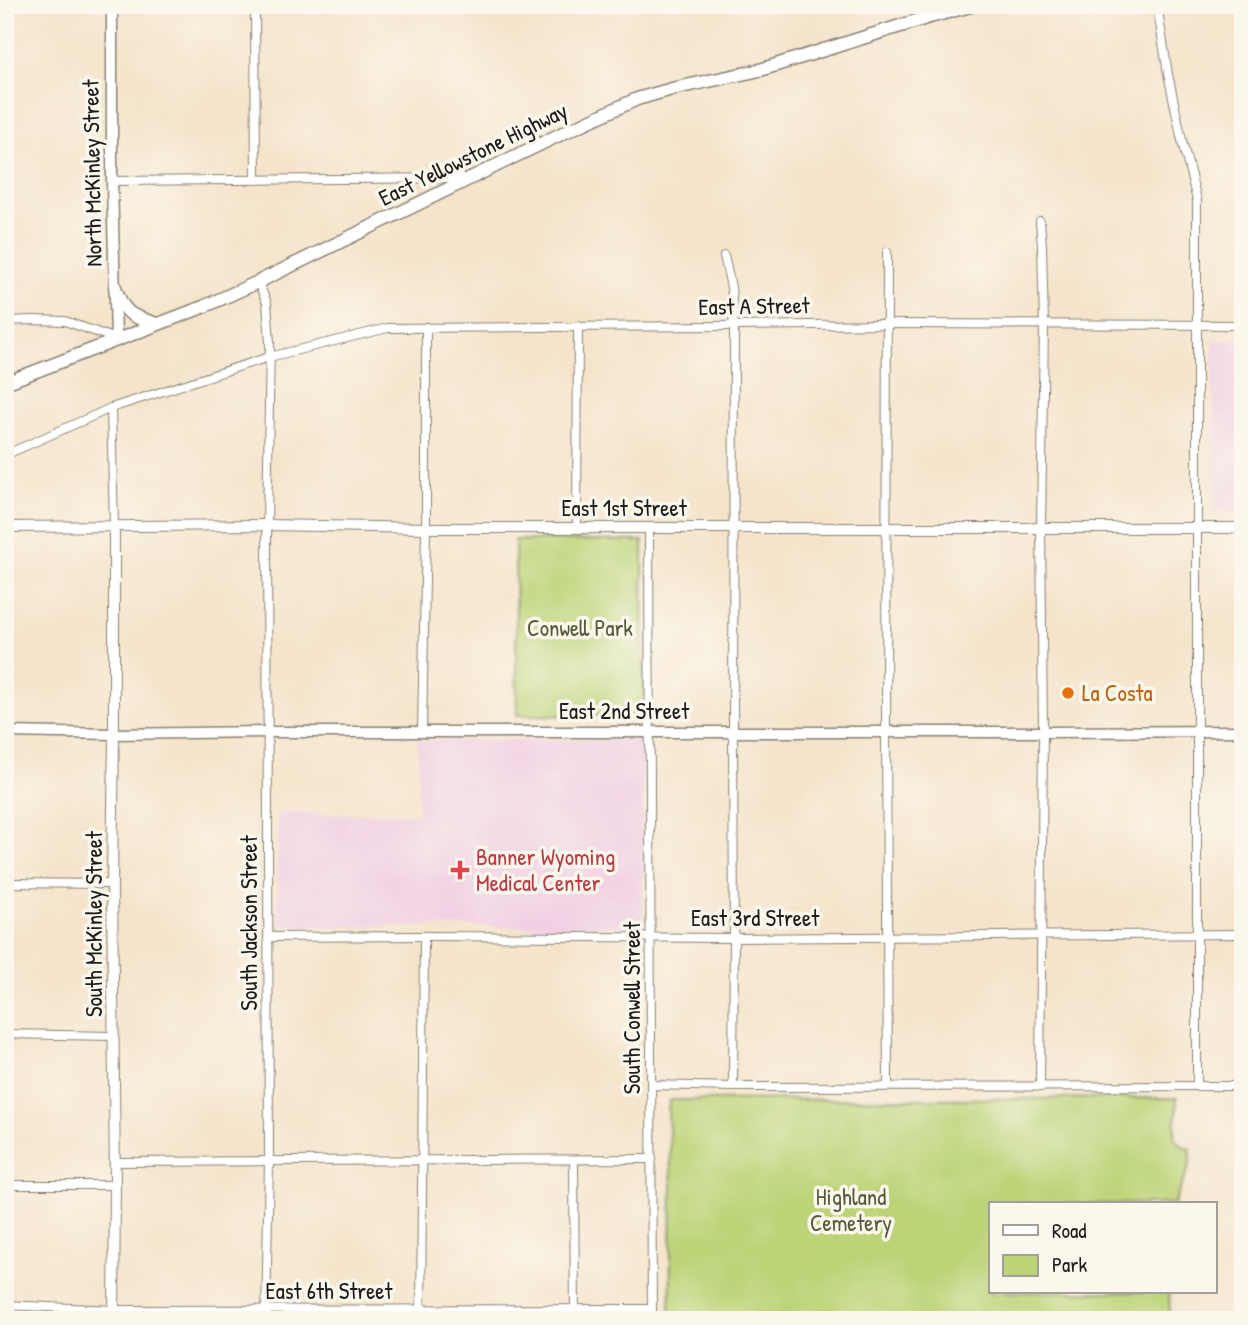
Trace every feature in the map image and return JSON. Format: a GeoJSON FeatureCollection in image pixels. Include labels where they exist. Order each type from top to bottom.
{"type":"FeatureCollection","features":[{"type":"Feature","properties":{"kind":"main road","name":"North McKinley Street"},"geometry":{"type":"LineString","coordinates":[[112,5],[112,181],[116,340]]}},
{"type":"Feature","properties":{"kind":"main road","name":"East Yellowstone Highway"},"geometry":{"type":"LineString","coordinates":[[5,383],[203,307],[638,99],[760,70],[971,6]]}},
{"type":"Feature","properties":{"kind":"main road"},"geometry":{"type":"LineString","coordinates":[[114,287],[127,312],[158,324]]}},
{"type":"Feature","properties":{"kind":"main road","name":"East 2nd Street"},"geometry":{"type":"LineString","coordinates":[[5,732],[1243,731]]}},
{"type":"Feature","properties":{"kind":"street"},"geometry":{"type":"LineString","coordinates":[[255,5],[256,180]]}},
{"type":"Feature","properties":{"kind":"street"},"geometry":{"type":"LineString","coordinates":[[918,5],[923,8],[926,18]]}},
{"type":"Feature","properties":{"kind":"street"},"geometry":{"type":"LineString","coordinates":[[1157,5],[1168,74],[1197,200],[1197,1086]]}},
{"type":"Feature","properties":{"kind":"street"},"geometry":{"type":"LineString","coordinates":[[112,181],[470,178]]}},
{"type":"Feature","properties":{"kind":"street"},"geometry":{"type":"LineString","coordinates":[[1040,221],[1044,325],[1040,1087]]}},
{"type":"Feature","properties":{"kind":"street"},"geometry":{"type":"LineString","coordinates":[[887,252],[888,1086]]}},
{"type":"Feature","properties":{"kind":"street"},"geometry":{"type":"LineString","coordinates":[[724,256],[731,287],[734,327],[733,1087]]}},
{"type":"Feature","properties":{"kind":"street","name":"South Jackson Street"},"geometry":{"type":"LineString","coordinates":[[258,282],[267,303],[270,342],[267,525],[269,1161],[266,1320]]}},
{"type":"Feature","properties":{"kind":"street"},"geometry":{"type":"LineString","coordinates":[[5,321],[65,321],[116,340]]}},
{"type":"Feature","properties":{"kind":"street","name":"East A Street"},"geometry":{"type":"LineString","coordinates":[[5,455],[111,408],[269,357],[388,328],[886,324],[1243,325]]}},
{"type":"Feature","properties":{"kind":"street"},"geometry":{"type":"LineString","coordinates":[[422,732],[426,327]]}},
{"type":"Feature","properties":{"kind":"street"},"geometry":{"type":"LineString","coordinates":[[577,527],[578,327]]}},
{"type":"Feature","properties":{"kind":"street"},"geometry":{"type":"LineString","coordinates":[[111,408],[114,527]]}},
{"type":"Feature","properties":{"kind":"street","name":"East 1st Street"},"geometry":{"type":"LineString","coordinates":[[5,527],[267,525],[426,528],[1243,528]]}},
{"type":"Feature","properties":{"kind":"street","name":"South McKinley Street"},"geometry":{"type":"LineString","coordinates":[[114,527],[114,1315]]}},
{"type":"Feature","properties":{"kind":"street","name":"South Conwell Street"},"geometry":{"type":"LineString","coordinates":[[649,528],[652,1320]]}},
{"type":"Feature","properties":{"kind":"street"},"geometry":{"type":"LineString","coordinates":[[5,883],[112,884]]}},
{"type":"Feature","properties":{"kind":"street","name":"East 3rd Street"},"geometry":{"type":"LineString","coordinates":[[268,937],[734,938],[1243,934]]}},
{"type":"Feature","properties":{"kind":"street"},"geometry":{"type":"LineString","coordinates":[[421,1320],[424,936]]}},
{"type":"Feature","properties":{"kind":"street"},"geometry":{"type":"LineString","coordinates":[[5,1034],[113,1036]]}},
{"type":"Feature","properties":{"kind":"street"},"geometry":{"type":"LineString","coordinates":[[652,1085],[1243,1086]]}},
{"type":"Feature","properties":{"kind":"street"},"geometry":{"type":"LineString","coordinates":[[115,1162],[652,1159]]}},
{"type":"Feature","properties":{"kind":"street"},"geometry":{"type":"LineString","coordinates":[[574,1160],[575,1320]]}},
{"type":"Feature","properties":{"kind":"street"},"geometry":{"type":"LineString","coordinates":[[5,1185],[115,1185]]}},
{"type":"Feature","properties":{"kind":"street","name":"East 6th Street"},"geometry":{"type":"LineString","coordinates":[[5,1306],[114,1315],[266,1310],[652,1309]]}},
{"type":"Feature","properties":{"kind":"shaded area"},"geometry":{"type":"Polygon","coordinates":[[[1213,340],[1243,340],[1243,512],[1214,512],[1213,340]]]}},
{"type":"Feature","properties":{"kind":"shaded area","name":"Banner Wyoming Medical Center"},"geometry":{"type":"Polygon","coordinates":[[[643,739],[643,927],[277,926],[278,813],[418,814],[418,740],[643,739]]]}},
{"type":"Feature","properties":{"kind":"green space","name":"Conwell Park"},"geometry":{"type":"Polygon","coordinates":[[[515,540],[643,541],[644,716],[517,715],[515,540]]]}},
{"type":"Feature","properties":{"kind":"green space","name":"Highland Cemetery"},"geometry":{"type":"Polygon","coordinates":[[[1177,1098],[1175,1138],[1182,1146],[1191,1149],[1190,1165],[1175,1202],[989,1202],[989,1294],[1169,1294],[1170,1317],[1135,1320],[670,1320],[670,1100],[1177,1098]]]}},
{"type":"Feature","properties":{"kind":"place","name":"La Costa"},"geometry":{"type":"Point","coordinates":[1068,693]}},
{"type":"Feature","properties":{"kind":"place","name":"Banner Wyoming Medical Center"},"geometry":{"type":"Point","coordinates":[460,870]}}]}
